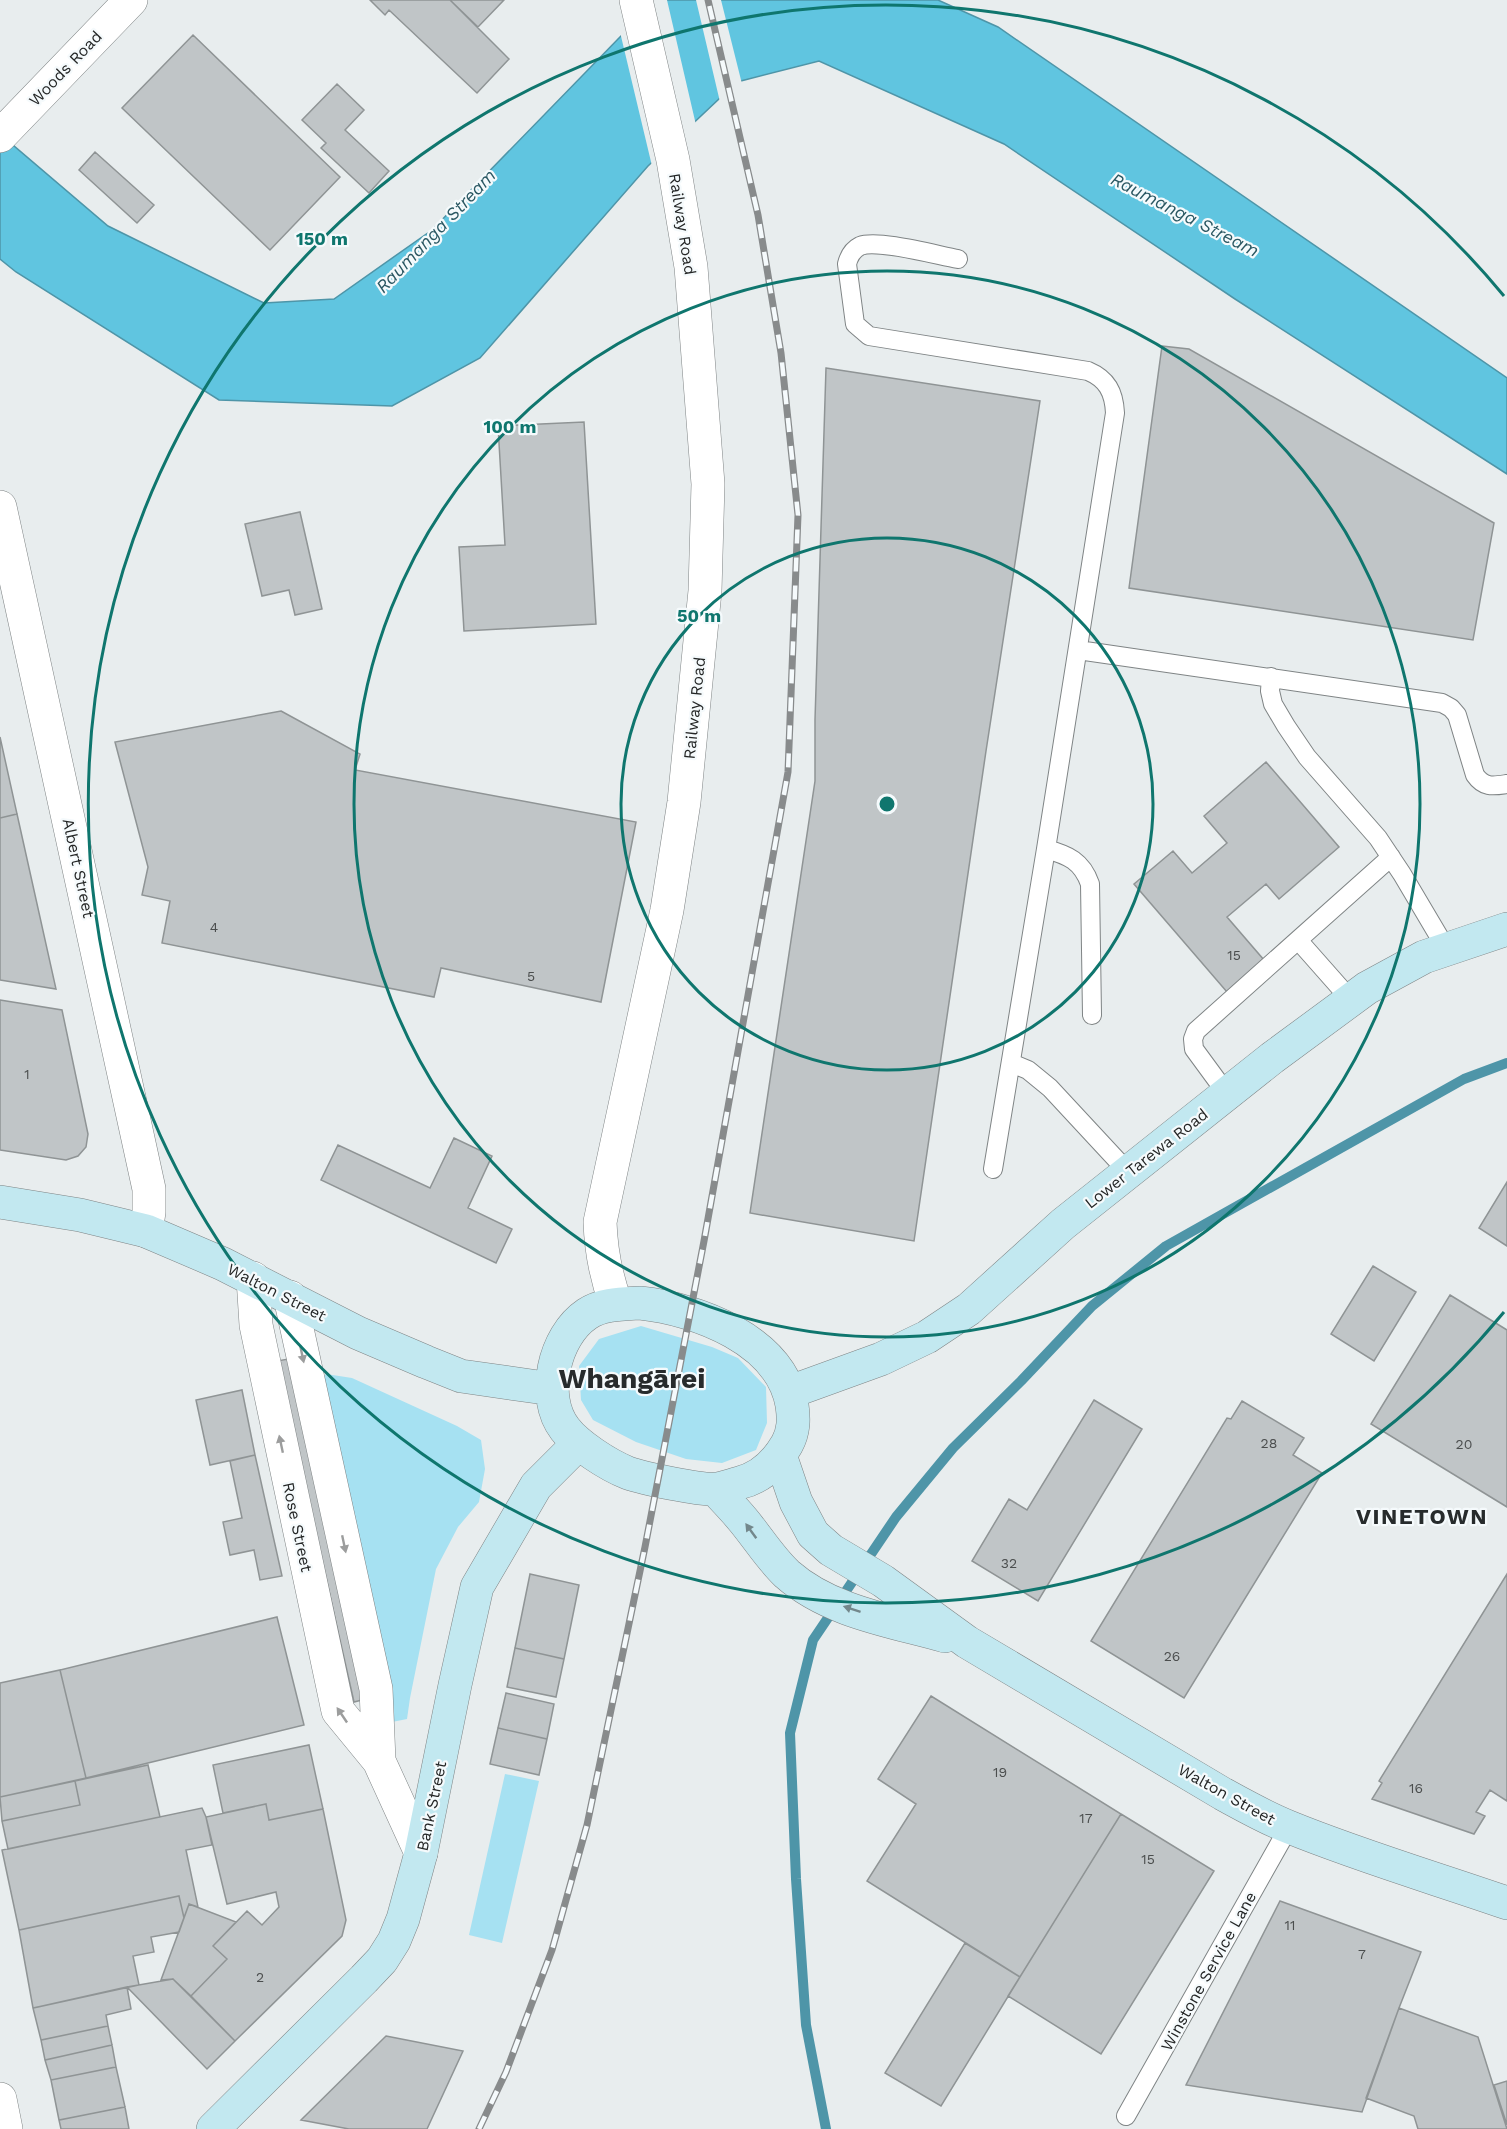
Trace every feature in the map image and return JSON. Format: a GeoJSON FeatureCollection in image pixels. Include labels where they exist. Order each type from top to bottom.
{"type":"FeatureCollection","features":[{"type":"Feature","properties":{"kind":"main road","name":"Lower Tarewa Road"},"geometry":{"type":"LineString","coordinates":[[790,1392],[881,1359],[927,1337],[969,1309],[1063,1224],[1366,988],[1424,957],[1507,929]]}},
{"type":"Feature","properties":{"kind":"main road","name":"Walton Street"},"geometry":{"type":"LineString","coordinates":[[0,1202],[80,1215],[146,1231],[253,1278],[358,1333],[461,1376],[552,1389]]}},
{"type":"Feature","properties":{"kind":"main road"},"geometry":{"type":"LineString","coordinates":[[616,1304],[664,1305],[710,1321],[752,1344],[774,1365],[790,1392],[794,1419],[791,1437],[780,1455],[768,1469],[748,1481],[715,1489],[682,1485],[628,1473],[579,1443],[564,1428],[555,1410],[552,1389],[554,1368],[560,1352],[578,1322],[588,1314],[616,1304]]}},
{"type":"Feature","properties":{"kind":"main road","name":"Bank Street"},"geometry":{"type":"LineString","coordinates":[[213,2129],[382,1960],[394,1941],[403,1919],[421,1853],[477,1587],[536,1486],[579,1443]]}},
{"type":"Feature","properties":{"kind":"main road","name":"Walton Street"},"geometry":{"type":"LineString","coordinates":[[780,1455],[796,1503],[813,1534],[831,1550],[883,1581],[914,1616]]}},
{"type":"Feature","properties":{"kind":"main road","name":"Walton Street"},"geometry":{"type":"LineString","coordinates":[[715,1489],[744,1521],[765,1550],[788,1574],[814,1593],[848,1608],[914,1616],[967,1642],[1223,1794],[1289,1827],[1507,1903]]}},
{"type":"Feature","properties":{"kind":"street","name":"Woods Road"},"geometry":{"type":"LineString","coordinates":[[0,136],[131,0]]}},
{"type":"Feature","properties":{"kind":"street","name":"Railway Road"},"geometry":{"type":"LineString","coordinates":[[616,1304],[606,1276],[601,1250],[600,1222],[667,910],[684,802],[705,591],[708,484],[691,267],[673,160],[636,0]]}},
{"type":"Feature","properties":{"kind":"street","name":"Albert Street"},"geometry":{"type":"LineString","coordinates":[[0,507],[149,1189],[146,1231]]}},
{"type":"Feature","properties":{"kind":"street","name":"Rose Street"},"geometry":{"type":"LineString","coordinates":[[253,1278],[256,1325],[338,1712],[379,1761],[421,1853]]}},
{"type":"Feature","properties":{"kind":"street","name":"Rose Street"},"geometry":{"type":"LineString","coordinates":[[290,1297],[376,1689],[379,1761]]}},
{"type":"Feature","properties":{"kind":"street"},"geometry":{"type":"LineString","coordinates":[[0,2099],[6,2129]]}},
{"type":"Feature","properties":{"kind":"lane"},"geometry":{"type":"LineString","coordinates":[[958,260],[882,245],[860,246],[849,256],[847,264],[855,324],[869,336],[1088,371],[1097,375],[1111,391],[1114,399],[1114,425],[993,1169]]}},
{"type":"Feature","properties":{"kind":"lane"},"geometry":{"type":"LineString","coordinates":[[1078,650],[1442,703],[1457,715],[1475,776],[1481,783],[1490,786],[1507,784]]}},
{"type":"Feature","properties":{"kind":"lane"},"geometry":{"type":"LineString","coordinates":[[1271,678],[1270,691],[1273,704],[1286,726],[1307,757],[1378,838],[1446,950]]}},
{"type":"Feature","properties":{"kind":"lane"},"geometry":{"type":"LineString","coordinates":[[1046,849],[1074,858],[1082,867],[1090,884],[1092,1015]]}},
{"type":"Feature","properties":{"kind":"lane"},"geometry":{"type":"LineString","coordinates":[[1227,1094],[1194,1049],[1193,1039],[1196,1031],[1391,857]]}},
{"type":"Feature","properties":{"kind":"lane"},"geometry":{"type":"LineString","coordinates":[[1298,940],[1351,1000]]}},
{"type":"Feature","properties":{"kind":"lane"},"geometry":{"type":"LineString","coordinates":[[1011,1063],[1028,1071],[1050,1088],[1128,1172]]}},
{"type":"Feature","properties":{"kind":"lane","name":"Winstone Service Lane"},"geometry":{"type":"LineString","coordinates":[[1126,2116],[1289,1827]]}},
{"type":"Feature","properties":{"kind":"shaded area"},"geometry":{"type":"Polygon","coordinates":[[[641,1326],[712,1347],[738,1358],[766,1387],[767,1423],[756,1450],[722,1463],[686,1459],[636,1442],[593,1420],[581,1400],[579,1366],[599,1339],[641,1326]]]}},
{"type":"Feature","properties":{"kind":"shaded area"},"geometry":{"type":"Polygon","coordinates":[[[326,1374],[352,1378],[457,1426],[481,1440],[485,1469],[479,1502],[458,1527],[436,1569],[407,1719],[392,1722],[318,1384],[326,1374]]]}},
{"type":"Feature","properties":{"kind":"shaded area"},"geometry":{"type":"Polygon","coordinates":[[[505,1774],[539,1781],[502,1943],[469,1935],[505,1774]]]}},
{"type":"Feature","properties":{"kind":"water","name":"Raumanga Stream"},"geometry":{"type":"Polygon","coordinates":[[[656,0],[938,0],[998,27],[1507,378],[1507,474],[1235,299],[1004,144],[819,61],[737,82],[648,166],[480,358],[392,406],[219,400],[16,272],[0,259],[0,134],[108,226],[264,303],[334,299],[432,230],[656,0]]]}},
{"type":"Feature","properties":{"kind":"pier"},"geometry":{"type":"Polygon","coordinates":[[[652,0],[667,0],[696,125],[652,166],[620,32],[652,0]]]}},
{"type":"Feature","properties":{"kind":"pier"},"geometry":{"type":"Polygon","coordinates":[[[696,0],[721,0],[742,84],[720,102],[696,0]]]}},
{"type":"Feature","properties":{"kind":"building"},"geometry":{"type":"Polygon","coordinates":[[[370,0],[450,0],[509,59],[477,93],[389,10],[385,15],[370,0]]]}},
{"type":"Feature","properties":{"kind":"building"},"geometry":{"type":"Polygon","coordinates":[[[450,0],[504,0],[478,27],[450,0]]]}},
{"type":"Feature","properties":{"kind":"building"},"geometry":{"type":"Polygon","coordinates":[[[193,35],[340,177],[270,250],[122,108],[193,35]]]}},
{"type":"Feature","properties":{"kind":"building"},"geometry":{"type":"Polygon","coordinates":[[[337,84],[364,110],[345,130],[389,171],[369,193],[321,148],[326,143],[302,120],[337,84]]]}},
{"type":"Feature","properties":{"kind":"building"},"geometry":{"type":"Polygon","coordinates":[[[95,152],[154,205],[137,223],[79,170],[95,152]]]}},
{"type":"Feature","properties":{"kind":"building"},"geometry":{"type":"Polygon","coordinates":[[[1162,346],[1189,349],[1494,523],[1473,640],[1129,588],[1162,346]]]}},
{"type":"Feature","properties":{"kind":"building"},"geometry":{"type":"Polygon","coordinates":[[[826,368],[1040,401],[914,1241],[750,1213],[815,781],[826,368]]]}},
{"type":"Feature","properties":{"kind":"building"},"geometry":{"type":"Polygon","coordinates":[[[584,422],[596,624],[464,631],[459,547],[505,545],[498,426],[584,422]]]}},
{"type":"Feature","properties":{"kind":"building"},"geometry":{"type":"Polygon","coordinates":[[[300,512],[322,609],[295,615],[289,590],[262,596],[245,524],[300,512]]]}},
{"type":"Feature","properties":{"kind":"building"},"geometry":{"type":"Polygon","coordinates":[[[281,711],[360,754],[355,770],[636,822],[601,1002],[441,968],[434,997],[162,943],[170,901],[142,895],[148,867],[115,742],[281,711]]]}},
{"type":"Feature","properties":{"kind":"building"},"geometry":{"type":"Polygon","coordinates":[[[0,737],[17,814],[0,818],[0,737]]]}},
{"type":"Feature","properties":{"kind":"building"},"geometry":{"type":"Polygon","coordinates":[[[1266,762],[1339,847],[1279,899],[1266,884],[1227,917],[1264,960],[1227,992],[1134,884],[1173,851],[1192,873],[1227,843],[1204,816],[1266,762]]]}},
{"type":"Feature","properties":{"kind":"building"},"geometry":{"type":"Polygon","coordinates":[[[17,814],[56,989],[0,980],[0,818],[17,814]]]}},
{"type":"Feature","properties":{"kind":"building"},"geometry":{"type":"Polygon","coordinates":[[[0,1000],[62,1010],[88,1134],[86,1147],[78,1156],[66,1160],[0,1150],[0,1000]]]}},
{"type":"Feature","properties":{"kind":"building"},"geometry":{"type":"Polygon","coordinates":[[[454,1138],[492,1156],[468,1208],[512,1229],[496,1263],[321,1180],[338,1145],[430,1188],[454,1138]]]}},
{"type":"Feature","properties":{"kind":"building"},"geometry":{"type":"Polygon","coordinates":[[[1507,1182],[1507,1246],[1479,1228],[1507,1182]]]}},
{"type":"Feature","properties":{"kind":"building"},"geometry":{"type":"Polygon","coordinates":[[[1373,1266],[1416,1292],[1374,1361],[1331,1334],[1373,1266]]]}},
{"type":"Feature","properties":{"kind":"building"},"geometry":{"type":"Polygon","coordinates":[[[1450,1295],[1507,1330],[1507,1507],[1371,1424],[1450,1295]]]}},
{"type":"Feature","properties":{"kind":"building"},"geometry":{"type":"Polygon","coordinates":[[[288,1359],[366,1699],[354,1702],[277,1361],[288,1359]]]}},
{"type":"Feature","properties":{"kind":"building"},"geometry":{"type":"Polygon","coordinates":[[[242,1390],[255,1455],[210,1465],[196,1400],[242,1390]]]}},
{"type":"Feature","properties":{"kind":"building"},"geometry":{"type":"Polygon","coordinates":[[[1094,1400],[1142,1429],[1038,1601],[972,1561],[1009,1499],[1027,1510],[1094,1400]]]}},
{"type":"Feature","properties":{"kind":"building"},"geometry":{"type":"Polygon","coordinates":[[[1242,1401],[1304,1438],[1293,1455],[1322,1473],[1184,1698],[1091,1641],[1227,1418],[1231,1419],[1242,1401]]]}},
{"type":"Feature","properties":{"kind":"building"},"geometry":{"type":"Polygon","coordinates":[[[255,1455],[282,1576],[260,1580],[254,1550],[230,1555],[223,1522],[242,1518],[230,1461],[255,1455]]]}},
{"type":"Feature","properties":{"kind":"building"},"geometry":{"type":"Polygon","coordinates":[[[530,1574],[579,1585],[564,1659],[515,1648],[530,1574]]]}},
{"type":"Feature","properties":{"kind":"building"},"geometry":{"type":"Polygon","coordinates":[[[1507,1574],[1507,1801],[1490,1790],[1476,1812],[1485,1816],[1474,1834],[1372,1799],[1382,1783],[1379,1781],[1507,1574]]]}},
{"type":"Feature","properties":{"kind":"building"},"geometry":{"type":"Polygon","coordinates":[[[277,1617],[304,1725],[86,1778],[60,1670],[277,1617]]]}},
{"type":"Feature","properties":{"kind":"building"},"geometry":{"type":"Polygon","coordinates":[[[515,1648],[564,1659],[556,1697],[507,1687],[515,1648]]]}},
{"type":"Feature","properties":{"kind":"building"},"geometry":{"type":"Polygon","coordinates":[[[60,1670],[86,1778],[0,1797],[0,1683],[60,1670]]]}},
{"type":"Feature","properties":{"kind":"building"},"geometry":{"type":"Polygon","coordinates":[[[506,1693],[554,1704],[547,1739],[498,1728],[506,1693]]]}},
{"type":"Feature","properties":{"kind":"building"},"geometry":{"type":"Polygon","coordinates":[[[931,1696],[1121,1814],[1020,1977],[867,1881],[916,1804],[878,1779],[931,1696]]]}},
{"type":"Feature","properties":{"kind":"building"},"geometry":{"type":"Polygon","coordinates":[[[498,1728],[547,1739],[539,1775],[490,1764],[498,1728]]]}},
{"type":"Feature","properties":{"kind":"building"},"geometry":{"type":"Polygon","coordinates":[[[309,1745],[323,1809],[269,1820],[266,1804],[223,1813],[213,1765],[309,1745]]]}},
{"type":"Feature","properties":{"kind":"building"},"geometry":{"type":"Polygon","coordinates":[[[148,1765],[160,1817],[8,1849],[2,1821],[80,1805],[75,1781],[148,1765]]]}},
{"type":"Feature","properties":{"kind":"building"},"geometry":{"type":"Polygon","coordinates":[[[75,1781],[80,1805],[2,1821],[0,1797],[75,1781]]]}},
{"type":"Feature","properties":{"kind":"building"},"geometry":{"type":"Polygon","coordinates":[[[266,1804],[269,1820],[323,1809],[346,1920],[342,1936],[235,2041],[191,1996],[227,1959],[213,1946],[247,1911],[262,1925],[279,1907],[276,1892],[227,1904],[206,1817],[266,1804]]]}},
{"type":"Feature","properties":{"kind":"building"},"geometry":{"type":"Polygon","coordinates":[[[202,1808],[212,1845],[186,1850],[198,1907],[189,1904],[184,1918],[179,1896],[19,1930],[2,1850],[202,1808]]]}},
{"type":"Feature","properties":{"kind":"building"},"geometry":{"type":"Polygon","coordinates":[[[1121,1814],[1214,1871],[1101,2054],[1008,1996],[1121,1814]]]}},
{"type":"Feature","properties":{"kind":"building"},"geometry":{"type":"Polygon","coordinates":[[[179,1896],[184,1918],[179,1932],[151,1937],[154,1952],[133,1956],[139,1985],[33,2008],[19,1930],[179,1896]]]}},
{"type":"Feature","properties":{"kind":"building"},"geometry":{"type":"Polygon","coordinates":[[[1280,1901],[1421,1952],[1362,2112],[1186,2085],[1280,1901]]]}},
{"type":"Feature","properties":{"kind":"building"},"geometry":{"type":"Polygon","coordinates":[[[189,1904],[236,1922],[213,1946],[227,1959],[191,1996],[173,1979],[161,1980],[189,1904]]]}},
{"type":"Feature","properties":{"kind":"building"},"geometry":{"type":"Polygon","coordinates":[[[965,1943],[1020,1977],[941,2106],[885,2073],[965,1943]]]}},
{"type":"Feature","properties":{"kind":"building"},"geometry":{"type":"Polygon","coordinates":[[[173,1979],[235,2041],[207,2069],[127,1987],[173,1979]]]}},
{"type":"Feature","properties":{"kind":"building"},"geometry":{"type":"Polygon","coordinates":[[[127,1987],[131,2009],[106,2015],[108,2026],[41,2040],[33,2008],[127,1987]]]}},
{"type":"Feature","properties":{"kind":"building"},"geometry":{"type":"Polygon","coordinates":[[[1399,2008],[1478,2037],[1507,2129],[1418,2129],[1414,2116],[1366,2098],[1399,2008]]]}},
{"type":"Feature","properties":{"kind":"building"},"geometry":{"type":"Polygon","coordinates":[[[108,2026],[112,2045],[45,2060],[41,2040],[108,2026]]]}},
{"type":"Feature","properties":{"kind":"building"},"geometry":{"type":"Polygon","coordinates":[[[386,2036],[463,2051],[427,2129],[349,2129],[301,2120],[386,2036]]]}},
{"type":"Feature","properties":{"kind":"building"},"geometry":{"type":"Polygon","coordinates":[[[112,2045],[116,2067],[51,2080],[45,2060],[112,2045]]]}},
{"type":"Feature","properties":{"kind":"building"},"geometry":{"type":"Polygon","coordinates":[[[116,2067],[125,2107],[59,2120],[51,2080],[116,2067]]]}},
{"type":"Feature","properties":{"kind":"building"},"geometry":{"type":"Polygon","coordinates":[[[1507,2081],[1507,2125],[1494,2085],[1507,2081]]]}},
{"type":"Feature","properties":{"kind":"building"},"geometry":{"type":"Polygon","coordinates":[[[125,2107],[129,2129],[61,2129],[59,2120],[125,2107]]]}},
{"type":"Feature","properties":{"kind":"waterway"},"geometry":{"type":"LineString","coordinates":[[826,2129],[806,2025],[796,1879],[790,1733],[813,1640],[896,1517],[953,1448],[1092,1306],[1166,1246],[1464,1079],[1507,1063]]}},
{"type":"Feature","properties":{"kind":"railway"},"geometry":{"type":"LineString","coordinates":[[479,2129],[506,2072],[552,1950],[587,1825],[645,1547],[704,1241],[788,772],[798,515],[781,353],[758,215],[708,0]]}},
{"type":"Feature","properties":{"kind":"district","name":"Whangārei"},"geometry":{"type":"Point","coordinates":[632,1378]}},
{"type":"Feature","properties":{"kind":"district","name":"VINETOWN"},"geometry":{"type":"Point","coordinates":[1422,1516]}}]}
